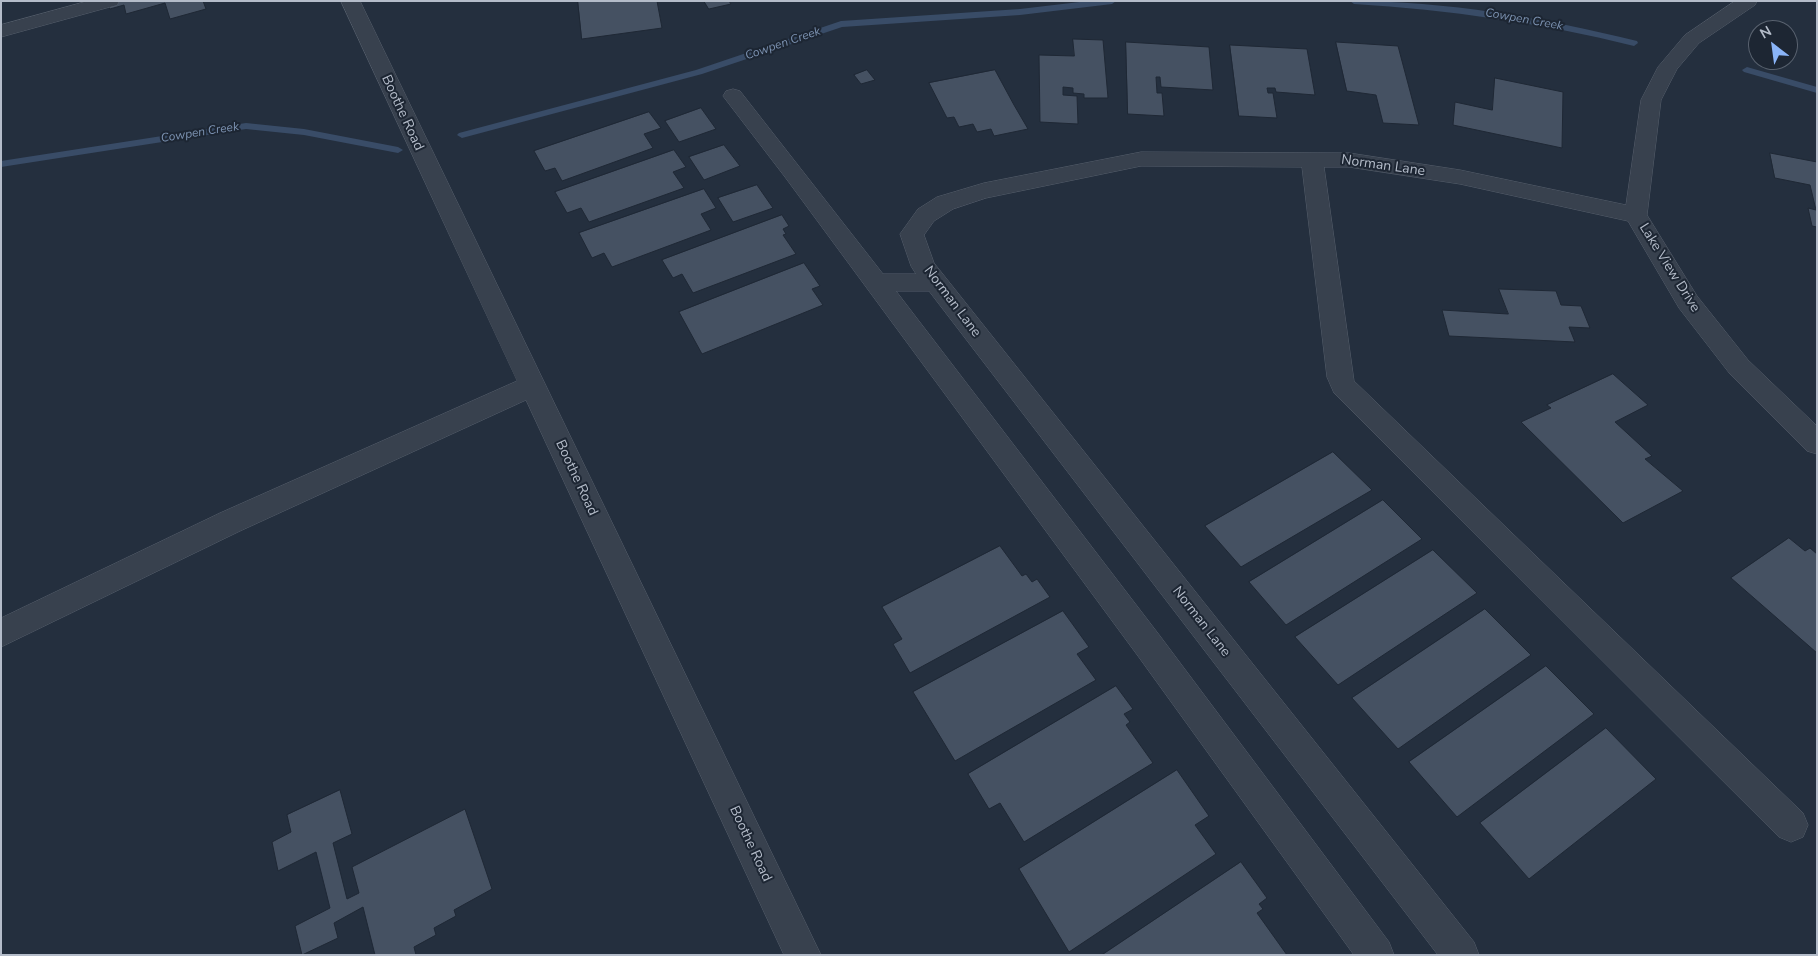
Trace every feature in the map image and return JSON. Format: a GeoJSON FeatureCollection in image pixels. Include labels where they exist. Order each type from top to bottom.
{"type":"FeatureCollection","features":[{"type":"Feature","properties":{"kind":"street"},"geometry":{"type":"LineString","coordinates":[[1,31],[110,1]]}},
{"type":"Feature","properties":{"kind":"street","name":"Boothe Road"},"geometry":{"type":"LineString","coordinates":[[350,1],[803,955]]}},
{"type":"Feature","properties":{"kind":"street","name":"Lake View Drive"},"geometry":{"type":"LineString","coordinates":[[1748,1],[1692,39],[1668,67],[1651,100],[1636,215],[1688,302],[1739,367],[1817,443]]}},
{"type":"Feature","properties":{"kind":"street"},"geometry":{"type":"LineString","coordinates":[[733,96],[793,172],[1149,646],[1376,955]]}},
{"type":"Feature","properties":{"kind":"street","name":"Norman Lane"},"geometry":{"type":"LineString","coordinates":[[1461,955],[923,266],[912,234],[926,215],[939,207],[984,190],[1141,159],[1349,160],[1460,177],[1636,215]]}},
{"type":"Feature","properties":{"kind":"street"},"geometry":{"type":"LineString","coordinates":[[1312,160],[1332,322],[1343,386],[1792,825]]}},
{"type":"Feature","properties":{"kind":"street"},"geometry":{"type":"LineString","coordinates":[[876,283],[936,282]]}},
{"type":"Feature","properties":{"kind":"street"},"geometry":{"type":"LineString","coordinates":[[1,632],[230,522],[532,386]]}},
{"type":"Feature","properties":{"kind":"building"},"geometry":{"type":"Polygon","coordinates":[[[108,1],[203,1],[206,9],[170,19],[165,3],[126,14],[124,5],[110,9],[108,1]]]}},
{"type":"Feature","properties":{"kind":"building"},"geometry":{"type":"Polygon","coordinates":[[[578,1],[657,1],[662,28],[582,39],[578,1]]]}},
{"type":"Feature","properties":{"kind":"building"},"geometry":{"type":"Polygon","coordinates":[[[704,1],[729,1],[731,4],[709,9],[704,1]]]}},
{"type":"Feature","properties":{"kind":"building"},"geometry":{"type":"Polygon","coordinates":[[[1073,39],[1103,40],[1108,98],[1084,98],[1084,94],[1073,93],[1073,88],[1063,87],[1063,95],[1077,96],[1078,124],[1040,122],[1039,55],[1074,56],[1073,39]]]}},
{"type":"Feature","properties":{"kind":"building"},"geometry":{"type":"Polygon","coordinates":[[[1126,42],[1209,47],[1213,90],[1161,87],[1160,77],[1156,77],[1157,93],[1162,93],[1164,116],[1128,114],[1126,42]]]}},
{"type":"Feature","properties":{"kind":"building"},"geometry":{"type":"Polygon","coordinates":[[[1336,42],[1398,46],[1419,125],[1383,123],[1376,95],[1347,91],[1336,42]]]}},
{"type":"Feature","properties":{"kind":"building"},"geometry":{"type":"Polygon","coordinates":[[[1230,45],[1307,49],[1315,95],[1276,92],[1275,88],[1267,88],[1268,93],[1273,93],[1277,118],[1239,116],[1230,45]]]}},
{"type":"Feature","properties":{"kind":"building"},"geometry":{"type":"Polygon","coordinates":[[[867,70],[875,80],[861,84],[854,75],[867,70]]]}},
{"type":"Feature","properties":{"kind":"building"},"geometry":{"type":"Polygon","coordinates":[[[995,70],[1028,129],[994,136],[991,129],[977,132],[973,124],[959,127],[954,117],[947,118],[929,83],[995,70]]]}},
{"type":"Feature","properties":{"kind":"building"},"geometry":{"type":"Polygon","coordinates":[[[1495,78],[1563,92],[1562,148],[1453,125],[1455,102],[1492,110],[1495,78]]]}},
{"type":"Feature","properties":{"kind":"building"},"geometry":{"type":"Polygon","coordinates":[[[701,108],[716,129],[679,142],[665,121],[701,108]]]}},
{"type":"Feature","properties":{"kind":"building"},"geometry":{"type":"Polygon","coordinates":[[[649,112],[661,128],[644,134],[653,148],[562,181],[555,168],[545,171],[534,151],[649,112]]]}},
{"type":"Feature","properties":{"kind":"building"},"geometry":{"type":"Polygon","coordinates":[[[724,145],[740,166],[704,180],[689,157],[724,145]]]}},
{"type":"Feature","properties":{"kind":"building"},"geometry":{"type":"Polygon","coordinates":[[[674,150],[686,167],[673,172],[684,188],[589,222],[581,208],[567,213],[555,192],[674,150]]]}},
{"type":"Feature","properties":{"kind":"building"},"geometry":{"type":"Polygon","coordinates":[[[1770,153],[1817,162],[1817,227],[1812,226],[1808,208],[1816,210],[1810,185],[1775,178],[1770,153]]]}},
{"type":"Feature","properties":{"kind":"building"},"geometry":{"type":"Polygon","coordinates":[[[757,185],[773,208],[733,222],[718,198],[757,185]]]}},
{"type":"Feature","properties":{"kind":"building"},"geometry":{"type":"Polygon","coordinates":[[[704,189],[716,208],[701,214],[711,230],[612,267],[604,253],[592,258],[579,233],[704,189]]]}},
{"type":"Feature","properties":{"kind":"building"},"geometry":{"type":"Polygon","coordinates":[[[782,215],[789,226],[783,229],[786,234],[783,235],[796,254],[693,293],[682,274],[673,278],[662,260],[782,215]]]}},
{"type":"Feature","properties":{"kind":"building"},"geometry":{"type":"Polygon","coordinates":[[[804,263],[820,286],[812,289],[823,305],[702,354],[679,312],[804,263]]]}},
{"type":"Feature","properties":{"kind":"building"},"geometry":{"type":"Polygon","coordinates":[[[1499,289],[1556,291],[1561,305],[1581,306],[1590,328],[1569,327],[1575,342],[1449,336],[1442,310],[1508,314],[1499,289]]]}},
{"type":"Feature","properties":{"kind":"building"},"geometry":{"type":"Polygon","coordinates":[[[1613,374],[1648,405],[1615,422],[1652,456],[1645,459],[1683,491],[1623,523],[1521,422],[1551,408],[1547,405],[1613,374]]]}},
{"type":"Feature","properties":{"kind":"building"},"geometry":{"type":"Polygon","coordinates":[[[1333,452],[1372,490],[1241,567],[1205,526],[1333,452]]]}},
{"type":"Feature","properties":{"kind":"building"},"geometry":{"type":"Polygon","coordinates":[[[1383,500],[1422,539],[1286,625],[1249,582],[1383,500]]]}},
{"type":"Feature","properties":{"kind":"building"},"geometry":{"type":"Polygon","coordinates":[[[1789,538],[1805,551],[1810,548],[1817,554],[1817,653],[1731,578],[1789,538]]]}},
{"type":"Feature","properties":{"kind":"building"},"geometry":{"type":"Polygon","coordinates":[[[1000,546],[1022,576],[1026,574],[1032,582],[1037,579],[1050,597],[910,673],[893,644],[902,639],[882,607],[1000,546]]]}},
{"type":"Feature","properties":{"kind":"building"},"geometry":{"type":"Polygon","coordinates":[[[1433,550],[1477,593],[1338,685],[1295,637],[1433,550]]]}},
{"type":"Feature","properties":{"kind":"building"},"geometry":{"type":"Polygon","coordinates":[[[1485,609],[1531,655],[1398,749],[1352,698],[1485,609]]]}},
{"type":"Feature","properties":{"kind":"building"},"geometry":{"type":"Polygon","coordinates":[[[1063,611],[1089,647],[1077,654],[1096,680],[955,761],[913,692],[1063,611]]]}},
{"type":"Feature","properties":{"kind":"building"},"geometry":{"type":"Polygon","coordinates":[[[1546,666],[1594,714],[1457,817],[1409,762],[1546,666]]]}},
{"type":"Feature","properties":{"kind":"building"},"geometry":{"type":"Polygon","coordinates":[[[1116,686],[1133,709],[1124,714],[1130,722],[1126,725],[1153,763],[1024,842],[1000,803],[989,809],[968,774],[1116,686]]]}},
{"type":"Feature","properties":{"kind":"building"},"geometry":{"type":"Polygon","coordinates":[[[1606,728],[1656,779],[1529,879],[1480,823],[1606,728]]]}},
{"type":"Feature","properties":{"kind":"building"},"geometry":{"type":"Polygon","coordinates":[[[1177,770],[1209,816],[1195,825],[1216,854],[1069,952],[1019,869],[1177,770]]]}},
{"type":"Feature","properties":{"kind":"building"},"geometry":{"type":"Polygon","coordinates":[[[340,790],[352,834],[333,843],[347,899],[359,893],[352,867],[465,809],[492,889],[454,910],[456,916],[434,928],[436,935],[414,947],[416,955],[375,955],[363,907],[334,923],[338,938],[302,955],[295,926],[330,908],[316,852],[278,871],[272,842],[291,832],[287,815],[340,790]]]}},
{"type":"Feature","properties":{"kind":"building"},"geometry":{"type":"Polygon","coordinates":[[[1241,862],[1267,898],[1259,904],[1263,909],[1257,913],[1287,955],[1102,955],[1241,862]]]}},
{"type":"Feature","properties":{"kind":"waterway","name":"Cowpen Creek"},"geometry":{"type":"LineString","coordinates":[[462,135],[699,72],[841,24],[1020,12],[1112,1]]}},
{"type":"Feature","properties":{"kind":"waterway","name":"Cowpen Creek"},"geometry":{"type":"LineString","coordinates":[[1354,1],[1424,6],[1530,20],[1634,43]]}},
{"type":"Feature","properties":{"kind":"waterway","name":"Cowpen Creek"},"geometry":{"type":"LineString","coordinates":[[1747,70],[1817,90]]}},
{"type":"Feature","properties":{"kind":"waterway","name":"Cowpen Creek"},"geometry":{"type":"LineString","coordinates":[[1,164],[246,126],[304,132],[398,150]]}}]}
